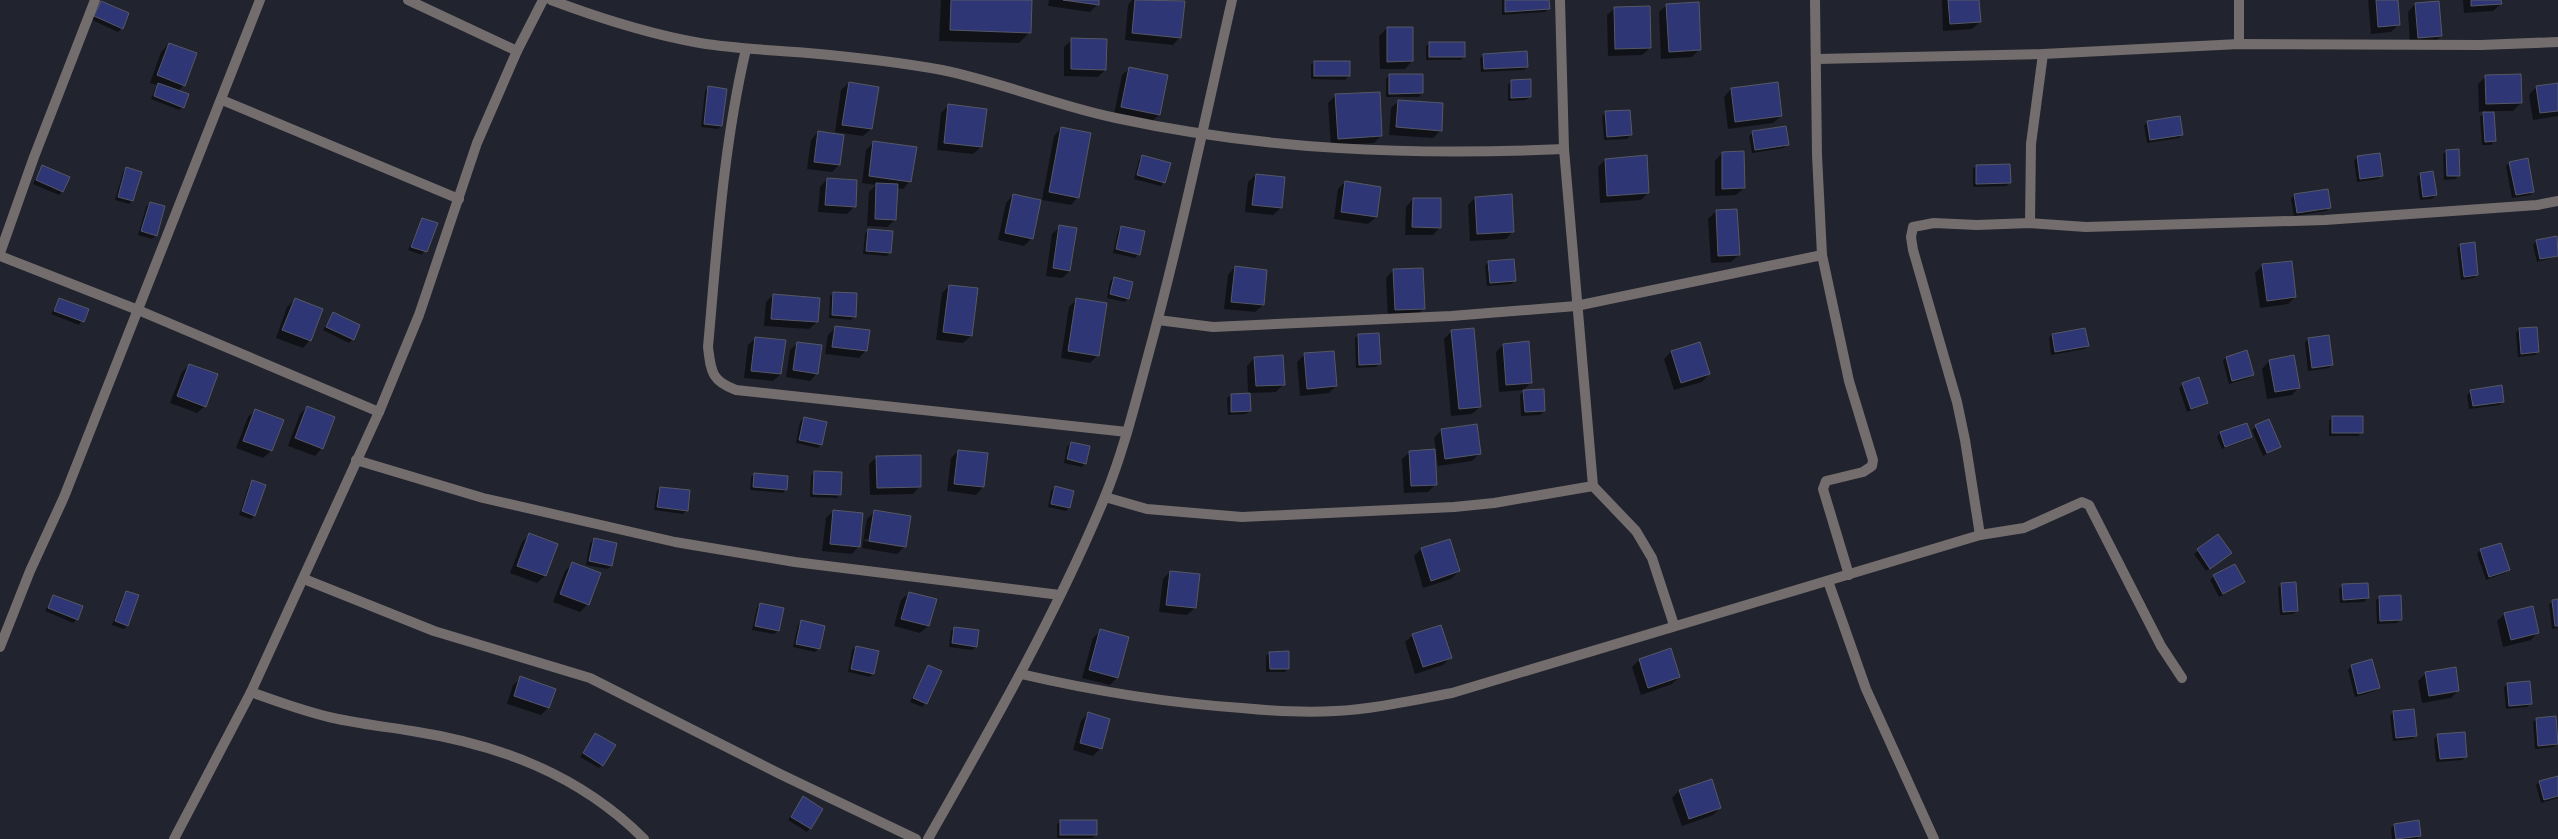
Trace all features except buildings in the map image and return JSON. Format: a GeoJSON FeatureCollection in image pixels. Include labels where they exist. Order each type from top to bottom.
{"type":"FeatureCollection","features":[{"type":"Feature","properties":{"kind":"street"},"geometry":{"type":"LineString","coordinates":[[95,0],[34,157],[0,255],[138,310],[379,412]]}},
{"type":"Feature","properties":{"kind":"street"},"geometry":{"type":"LineString","coordinates":[[0,647],[30,571],[64,496],[222,100],[260,0]]}},
{"type":"Feature","properties":{"kind":"street"},"geometry":{"type":"LineString","coordinates":[[408,0],[517,51]]}},
{"type":"Feature","properties":{"kind":"street"},"geometry":{"type":"LineString","coordinates":[[174,839],[251,692],[304,579],[356,460],[379,412],[419,315],[478,143],[517,51],[543,0]]}},
{"type":"Feature","properties":{"kind":"street"},"geometry":{"type":"LineString","coordinates":[[551,0],[592,15],[699,43],[746,49],[878,60],[943,70],[1112,118],[1201,134],[1299,147],[1397,152],[1487,153],[1564,149]]}},
{"type":"Feature","properties":{"kind":"street"},"geometry":{"type":"LineString","coordinates":[[928,839],[1021,674],[1060,595],[1105,497],[1127,432],[1158,320],[1232,0]]}},
{"type":"Feature","properties":{"kind":"street"},"geometry":{"type":"LineString","coordinates":[[1560,0],[1564,149],[1576,306],[1593,486],[1636,531],[1652,558],[1674,625]]}},
{"type":"Feature","properties":{"kind":"street"},"geometry":{"type":"LineString","coordinates":[[1815,0],[1817,59],[1817,155],[1822,255],[1849,381],[1873,460],[1872,466],[1863,472],[1826,481],[1823,489],[1849,575]]}},
{"type":"Feature","properties":{"kind":"street"},"geometry":{"type":"LineString","coordinates":[[2238,44],[2239,0]]}},
{"type":"Feature","properties":{"kind":"street"},"geometry":{"type":"LineString","coordinates":[[1817,59],[2042,54],[2238,44],[2481,45],[2558,42]]}},
{"type":"Feature","properties":{"kind":"street"},"geometry":{"type":"LineString","coordinates":[[746,49],[732,122],[721,198],[708,347],[710,367],[715,379],[723,386],[736,390],[1127,432]]}},
{"type":"Feature","properties":{"kind":"street"},"geometry":{"type":"LineString","coordinates":[[2030,222],[2031,144],[2042,54]]}},
{"type":"Feature","properties":{"kind":"street"},"geometry":{"type":"LineString","coordinates":[[222,100],[459,199]]}},
{"type":"Feature","properties":{"kind":"street"},"geometry":{"type":"LineString","coordinates":[[1980,535],[1958,409],[1911,237],[1913,227],[1922,223],[2030,222],[2086,227],[2325,220],[2537,205],[2558,201]]}},
{"type":"Feature","properties":{"kind":"street"},"geometry":{"type":"LineString","coordinates":[[1158,320],[1221,326],[1451,316],[1576,306],[1822,255]]}},
{"type":"Feature","properties":{"kind":"street"},"geometry":{"type":"LineString","coordinates":[[356,460],[483,498],[675,542],[796,562],[1060,595]]}},
{"type":"Feature","properties":{"kind":"street"},"geometry":{"type":"LineString","coordinates":[[1105,497],[1147,509],[1242,517],[1454,508],[1494,503],[1593,486]]}},
{"type":"Feature","properties":{"kind":"street"},"geometry":{"type":"LineString","coordinates":[[1021,674],[1137,698],[1278,711],[1335,711],[1398,704],[1452,693],[1674,625],[1849,575],[1980,535],[2024,528],[2082,502],[2089,505],[2160,646],[2182,678]]}},
{"type":"Feature","properties":{"kind":"street"},"geometry":{"type":"LineString","coordinates":[[304,579],[434,631],[590,678],[780,774],[916,839]]}},
{"type":"Feature","properties":{"kind":"street"},"geometry":{"type":"LineString","coordinates":[[1828,581],[1866,689],[1934,839]]}},
{"type":"Feature","properties":{"kind":"street"},"geometry":{"type":"LineString","coordinates":[[251,692],[336,719],[428,734],[523,759],[560,775],[586,792],[627,821],[644,839]]}}]}
